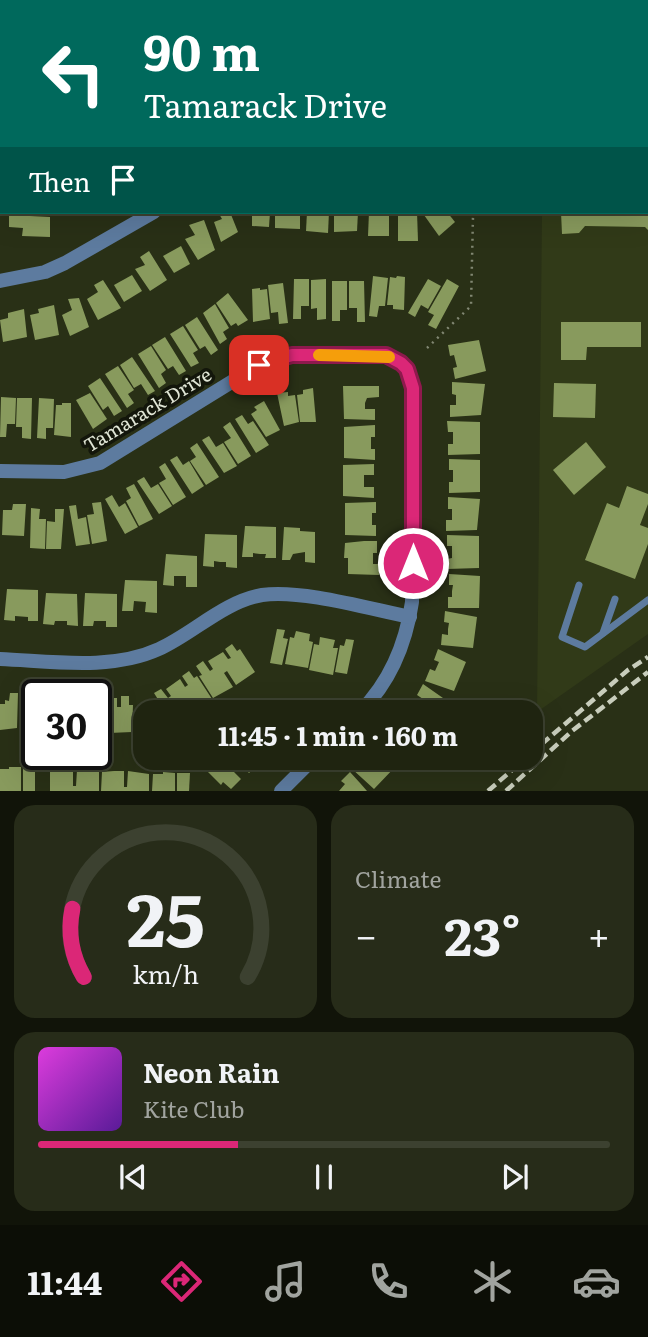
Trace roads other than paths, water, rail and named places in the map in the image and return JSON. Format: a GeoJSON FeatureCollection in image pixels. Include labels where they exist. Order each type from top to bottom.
{"type":"FeatureCollection","features":[{"type":"Feature","properties":{"kind":"street"},"geometry":{"type":"LineString","coordinates":[[0,281],[45,272],[65,264],[151,214]]}},
{"type":"Feature","properties":{"kind":"street","name":"Tamarack Drive"},"geometry":{"type":"LineString","coordinates":[[0,471],[64,472],[100,463],[272,359],[302,355],[377,355],[394,358],[407,369],[413,388],[413,588],[410,617],[397,657],[387,677],[369,700]]}},
{"type":"Feature","properties":{"kind":"street"},"geometry":{"type":"LineString","coordinates":[[0,659],[94,662],[133,658],[170,643],[236,603],[271,594],[296,595],[410,617]]}},
{"type":"Feature","properties":{"kind":"street"},"geometry":{"type":"LineString","coordinates":[[281,791],[302,770]]}},
{"type":"Feature","properties":{"kind":"lane"},"geometry":{"type":"LineString","coordinates":[[579,585],[562,637],[585,647],[648,600]]}},
{"type":"Feature","properties":{"kind":"lane"},"geometry":{"type":"LineString","coordinates":[[603,634],[615,599]]}},
{"type":"Feature","properties":{"kind":"railway"},"geometry":{"type":"LineString","coordinates":[[543,743],[628,670],[648,657]]}},
{"type":"Feature","properties":{"kind":"railway"},"geometry":{"type":"LineString","coordinates":[[506,791],[572,731],[648,672]]}},
{"type":"Feature","properties":{"kind":"railway"},"geometry":{"type":"LineString","coordinates":[[488,791],[512,770]]}}]}
